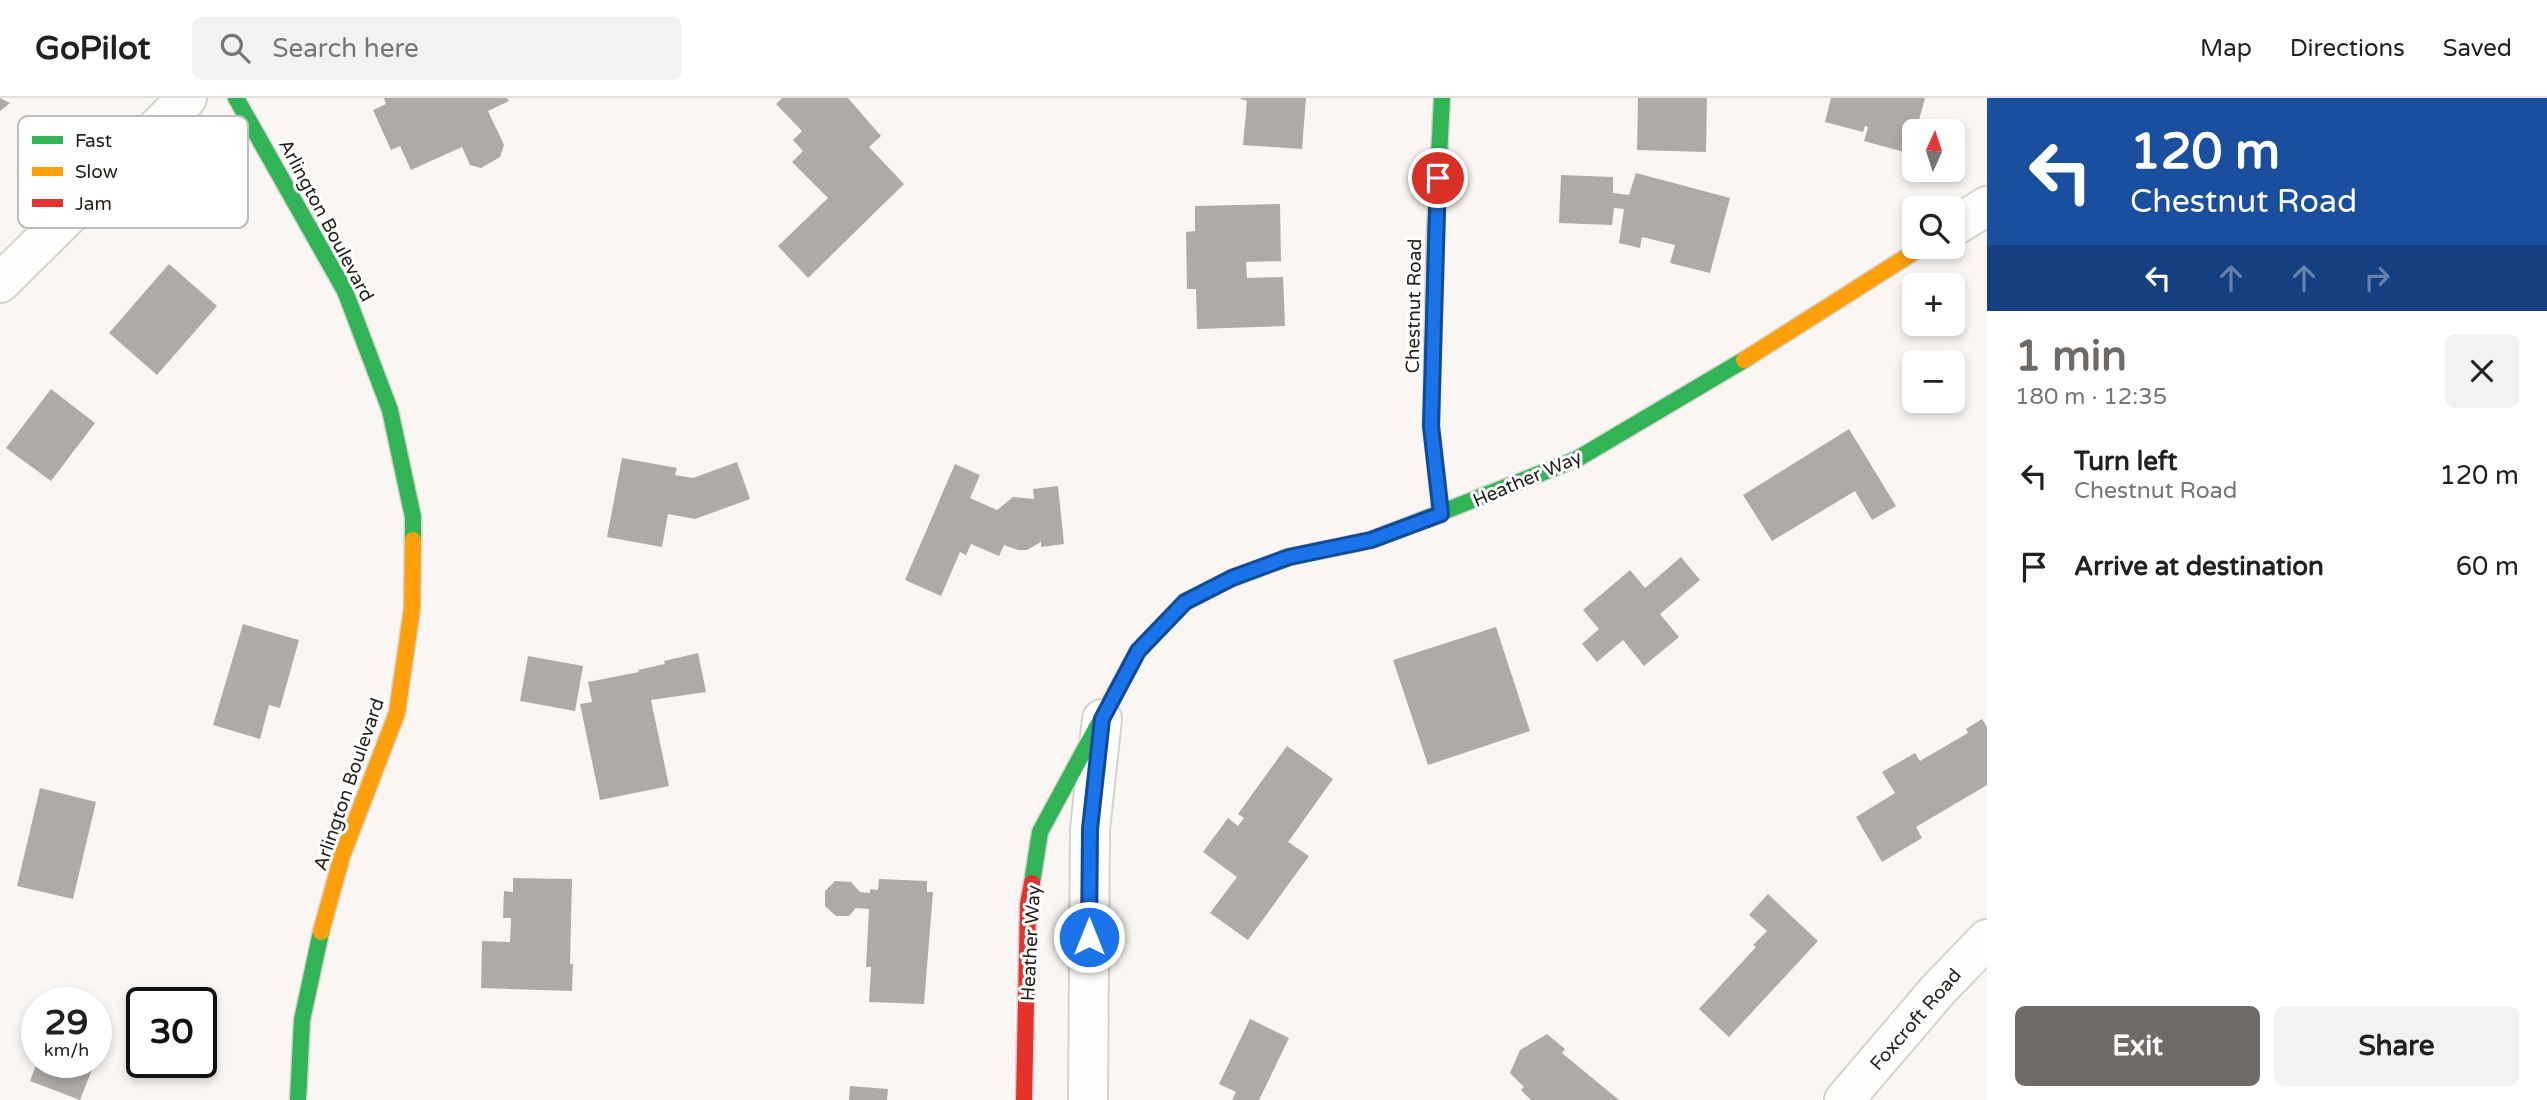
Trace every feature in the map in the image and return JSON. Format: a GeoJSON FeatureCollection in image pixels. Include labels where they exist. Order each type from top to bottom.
{"type":"FeatureCollection","features":[{"type":"Feature","properties":{"kind":"street"},"geometry":{"type":"LineString","coordinates":[[169,116],[187,98]]}},
{"type":"Feature","properties":{"kind":"street","name":"Arlington Boulevard"},"geometry":{"type":"LineString","coordinates":[[236,98],[246,116]]}},
{"type":"Feature","properties":{"kind":"street","name":"Chestnut Road"},"geometry":{"type":"LineString","coordinates":[[1441,514],[1431,426],[1435,232],[1442,98]]}},
{"type":"Feature","properties":{"kind":"street","name":"Arlington Boulevard"},"geometry":{"type":"LineString","coordinates":[[248,119],[345,291],[390,410],[413,517],[412,609],[404,681],[397,713],[342,856],[321,932],[302,1020],[298,1100]]}},
{"type":"Feature","properties":{"kind":"street"},"geometry":{"type":"LineString","coordinates":[[1965,220],[1987,206]]}},
{"type":"Feature","properties":{"kind":"street"},"geometry":{"type":"LineString","coordinates":[[0,283],[56,228]]}},
{"type":"Feature","properties":{"kind":"street","name":"Heather Way"},"geometry":{"type":"LineString","coordinates":[[1024,1100],[1028,905],[1040,832],[1138,651],[1185,602],[1232,578],[1289,557],[1371,540],[1577,459],[1718,376],[1903,259]]}},
{"type":"Feature","properties":{"kind":"street","name":"Heather Way"},"geometry":{"type":"LineString","coordinates":[[1088,1100],[1090,829],[1102,719]]}},
{"type":"Feature","properties":{"kind":"street","name":"Foxcroft Road"},"geometry":{"type":"LineString","coordinates":[[1844,1100],[1938,990],[1987,939]]}},
{"type":"Feature","properties":{"kind":"building"},"geometry":{"type":"Polygon","coordinates":[[[0,98],[10,103],[0,111],[0,98]]]}},
{"type":"Feature","properties":{"kind":"building"},"geometry":{"type":"Polygon","coordinates":[[[384,98],[507,98],[509,101],[488,111],[504,145],[500,157],[481,168],[470,165],[462,147],[411,170],[400,146],[391,150],[373,110],[386,104],[384,98]]]}},
{"type":"Feature","properties":{"kind":"building"},"geometry":{"type":"Polygon","coordinates":[[[782,98],[848,98],[881,136],[869,147],[904,184],[808,278],[778,246],[828,198],[792,162],[803,151],[793,140],[802,131],[776,104],[782,98]]]}},
{"type":"Feature","properties":{"kind":"building"},"geometry":{"type":"Polygon","coordinates":[[[1239,98],[1306,98],[1302,149],[1243,145],[1247,101],[1239,98]]]}},
{"type":"Feature","properties":{"kind":"building"},"geometry":{"type":"Polygon","coordinates":[[[1638,98],[1707,98],[1706,152],[1637,150],[1638,98]]]}},
{"type":"Feature","properties":{"kind":"building"},"geometry":{"type":"Polygon","coordinates":[[[1831,98],[1925,98],[1919,119],[1902,119],[1902,151],[1864,141],[1868,127],[1865,126],[1863,132],[1825,122],[1831,98]]]}},
{"type":"Feature","properties":{"kind":"building"},"geometry":{"type":"Polygon","coordinates":[[[1636,173],[1730,198],[1710,273],[1670,263],[1675,245],[1642,237],[1640,248],[1619,243],[1624,209],[1614,208],[1612,225],[1559,223],[1561,175],[1613,177],[1613,193],[1629,195],[1636,173]]]}},
{"type":"Feature","properties":{"kind":"building"},"geometry":{"type":"Polygon","coordinates":[[[1280,204],[1281,261],[1246,262],[1247,278],[1283,277],[1285,326],[1197,329],[1196,289],[1187,289],[1186,232],[1195,231],[1195,206],[1280,204]]]}},
{"type":"Feature","properties":{"kind":"building"},"geometry":{"type":"Polygon","coordinates":[[[169,264],[217,306],[157,375],[109,333],[169,264]]]}},
{"type":"Feature","properties":{"kind":"building"},"geometry":{"type":"Polygon","coordinates":[[[51,389],[95,423],[51,481],[6,448],[51,389]]]}},
{"type":"Feature","properties":{"kind":"building"},"geometry":{"type":"Polygon","coordinates":[[[1849,429],[1896,506],[1872,520],[1855,491],[1772,541],[1743,495],[1849,429]]]}},
{"type":"Feature","properties":{"kind":"building"},"geometry":{"type":"Polygon","coordinates":[[[622,458],[677,468],[675,475],[693,478],[737,462],[750,499],[695,519],[668,514],[662,547],[607,537],[622,458]]]}},
{"type":"Feature","properties":{"kind":"building"},"geometry":{"type":"Polygon","coordinates":[[[955,464],[980,475],[970,498],[997,510],[1013,497],[1034,499],[1033,489],[1058,486],[1064,544],[1041,547],[1041,542],[1027,550],[1004,545],[999,556],[971,544],[966,555],[960,552],[941,596],[905,580],[955,464]]]}},
{"type":"Feature","properties":{"kind":"building"},"geometry":{"type":"Polygon","coordinates":[[[1681,557],[1700,580],[1660,614],[1679,637],[1644,666],[1623,640],[1597,662],[1582,644],[1599,629],[1583,610],[1630,570],[1645,588],[1681,557]]]}},
{"type":"Feature","properties":{"kind":"building"},"geometry":{"type":"Polygon","coordinates":[[[243,624],[299,640],[280,708],[269,705],[260,739],[213,725],[243,624]]]}},
{"type":"Feature","properties":{"kind":"building"},"geometry":{"type":"Polygon","coordinates":[[[1496,627],[1530,731],[1428,765],[1393,660],[1496,627]]]}},
{"type":"Feature","properties":{"kind":"building"},"geometry":{"type":"Polygon","coordinates":[[[698,653],[706,692],[651,700],[669,786],[600,800],[580,704],[592,702],[588,682],[639,672],[638,670],[665,664],[664,661],[698,653]]]}},
{"type":"Feature","properties":{"kind":"building"},"geometry":{"type":"Polygon","coordinates":[[[528,656],[583,666],[575,711],[520,701],[528,656]]]}},
{"type":"Feature","properties":{"kind":"building"},"geometry":{"type":"Polygon","coordinates":[[[1982,719],[1987,727],[1987,785],[1916,827],[1922,838],[1882,862],[1856,817],[1895,793],[1882,772],[1915,753],[1920,761],[1968,733],[1966,729],[1982,719]]]}},
{"type":"Feature","properties":{"kind":"building"},"geometry":{"type":"Polygon","coordinates":[[[1287,746],[1333,779],[1288,842],[1309,856],[1248,940],[1210,913],[1237,877],[1203,852],[1228,818],[1238,826],[1244,818],[1238,814],[1287,746]]]}},
{"type":"Feature","properties":{"kind":"building"},"geometry":{"type":"Polygon","coordinates":[[[40,788],[96,802],[73,899],[17,886],[40,788]]]}},
{"type":"Feature","properties":{"kind":"building"},"geometry":{"type":"Polygon","coordinates":[[[513,878],[572,879],[572,991],[481,988],[482,941],[510,942],[511,918],[503,918],[504,891],[513,892],[513,878]]]}},
{"type":"Feature","properties":{"kind":"building"},"geometry":{"type":"Polygon","coordinates":[[[879,879],[927,881],[927,892],[933,892],[924,1004],[869,1002],[871,967],[866,967],[869,909],[856,908],[849,916],[836,916],[825,906],[825,891],[835,881],[851,882],[860,892],[870,893],[870,889],[878,890],[879,879]]]}},
{"type":"Feature","properties":{"kind":"building"},"geometry":{"type":"Polygon","coordinates":[[[1768,894],[1818,941],[1729,1037],[1699,1009],[1756,947],[1753,945],[1767,931],[1749,915],[1768,894]]]}},
{"type":"Feature","properties":{"kind":"building"},"geometry":{"type":"Polygon","coordinates":[[[1250,1019],[1289,1038],[1259,1100],[1232,1100],[1236,1092],[1219,1084],[1250,1019]]]}},
{"type":"Feature","properties":{"kind":"building"},"geometry":{"type":"Polygon","coordinates":[[[1547,1034],[1565,1049],[1562,1053],[1619,1100],[1531,1100],[1521,1090],[1524,1087],[1510,1073],[1520,1050],[1547,1034]]]}},
{"type":"Feature","properties":{"kind":"building"},"geometry":{"type":"Polygon","coordinates":[[[31,1078],[89,1078],[80,1100],[30,1081],[31,1078]]]}},
{"type":"Feature","properties":{"kind":"building"},"geometry":{"type":"Polygon","coordinates":[[[850,1086],[888,1089],[887,1100],[849,1100],[850,1086]]]}},
{"type":"Feature","properties":{"kind":"traffic: fast"},"geometry":{"type":"LineString","coordinates":[[236,98],[246,116]]}},
{"type":"Feature","properties":{"kind":"traffic: fast"},"geometry":{"type":"LineString","coordinates":[[1441,514],[1431,426],[1435,232],[1442,98]]}},
{"type":"Feature","properties":{"kind":"traffic: fast"},"geometry":{"type":"LineString","coordinates":[[248,119],[345,291],[390,410],[413,517],[413,540]]}},
{"type":"Feature","properties":{"kind":"traffic: fast"},"geometry":{"type":"LineString","coordinates":[[1032,883],[1040,832],[1138,651],[1185,602],[1232,578],[1289,557],[1371,540],[1577,459],[1744,360]]}},
{"type":"Feature","properties":{"kind":"traffic: fast"},"geometry":{"type":"LineString","coordinates":[[298,1100],[302,1020],[321,932]]}},
{"type":"Feature","properties":{"kind":"traffic: slow"},"geometry":{"type":"LineString","coordinates":[[1744,360],[1903,259]]}},
{"type":"Feature","properties":{"kind":"traffic: slow"},"geometry":{"type":"LineString","coordinates":[[321,932],[342,856],[397,713],[412,609],[413,540]]}},
{"type":"Feature","properties":{"kind":"traffic: jam"},"geometry":{"type":"LineString","coordinates":[[1024,1100],[1028,904],[1032,883]]}},
{"type":"Feature","properties":{"kind":"route"},"geometry":{"type":"LineString","coordinates":[[1089,937],[1090,829],[1102,719],[1138,651],[1185,602],[1232,578],[1289,557],[1371,540],[1441,514],[1431,426],[1438,178]]}}]}
